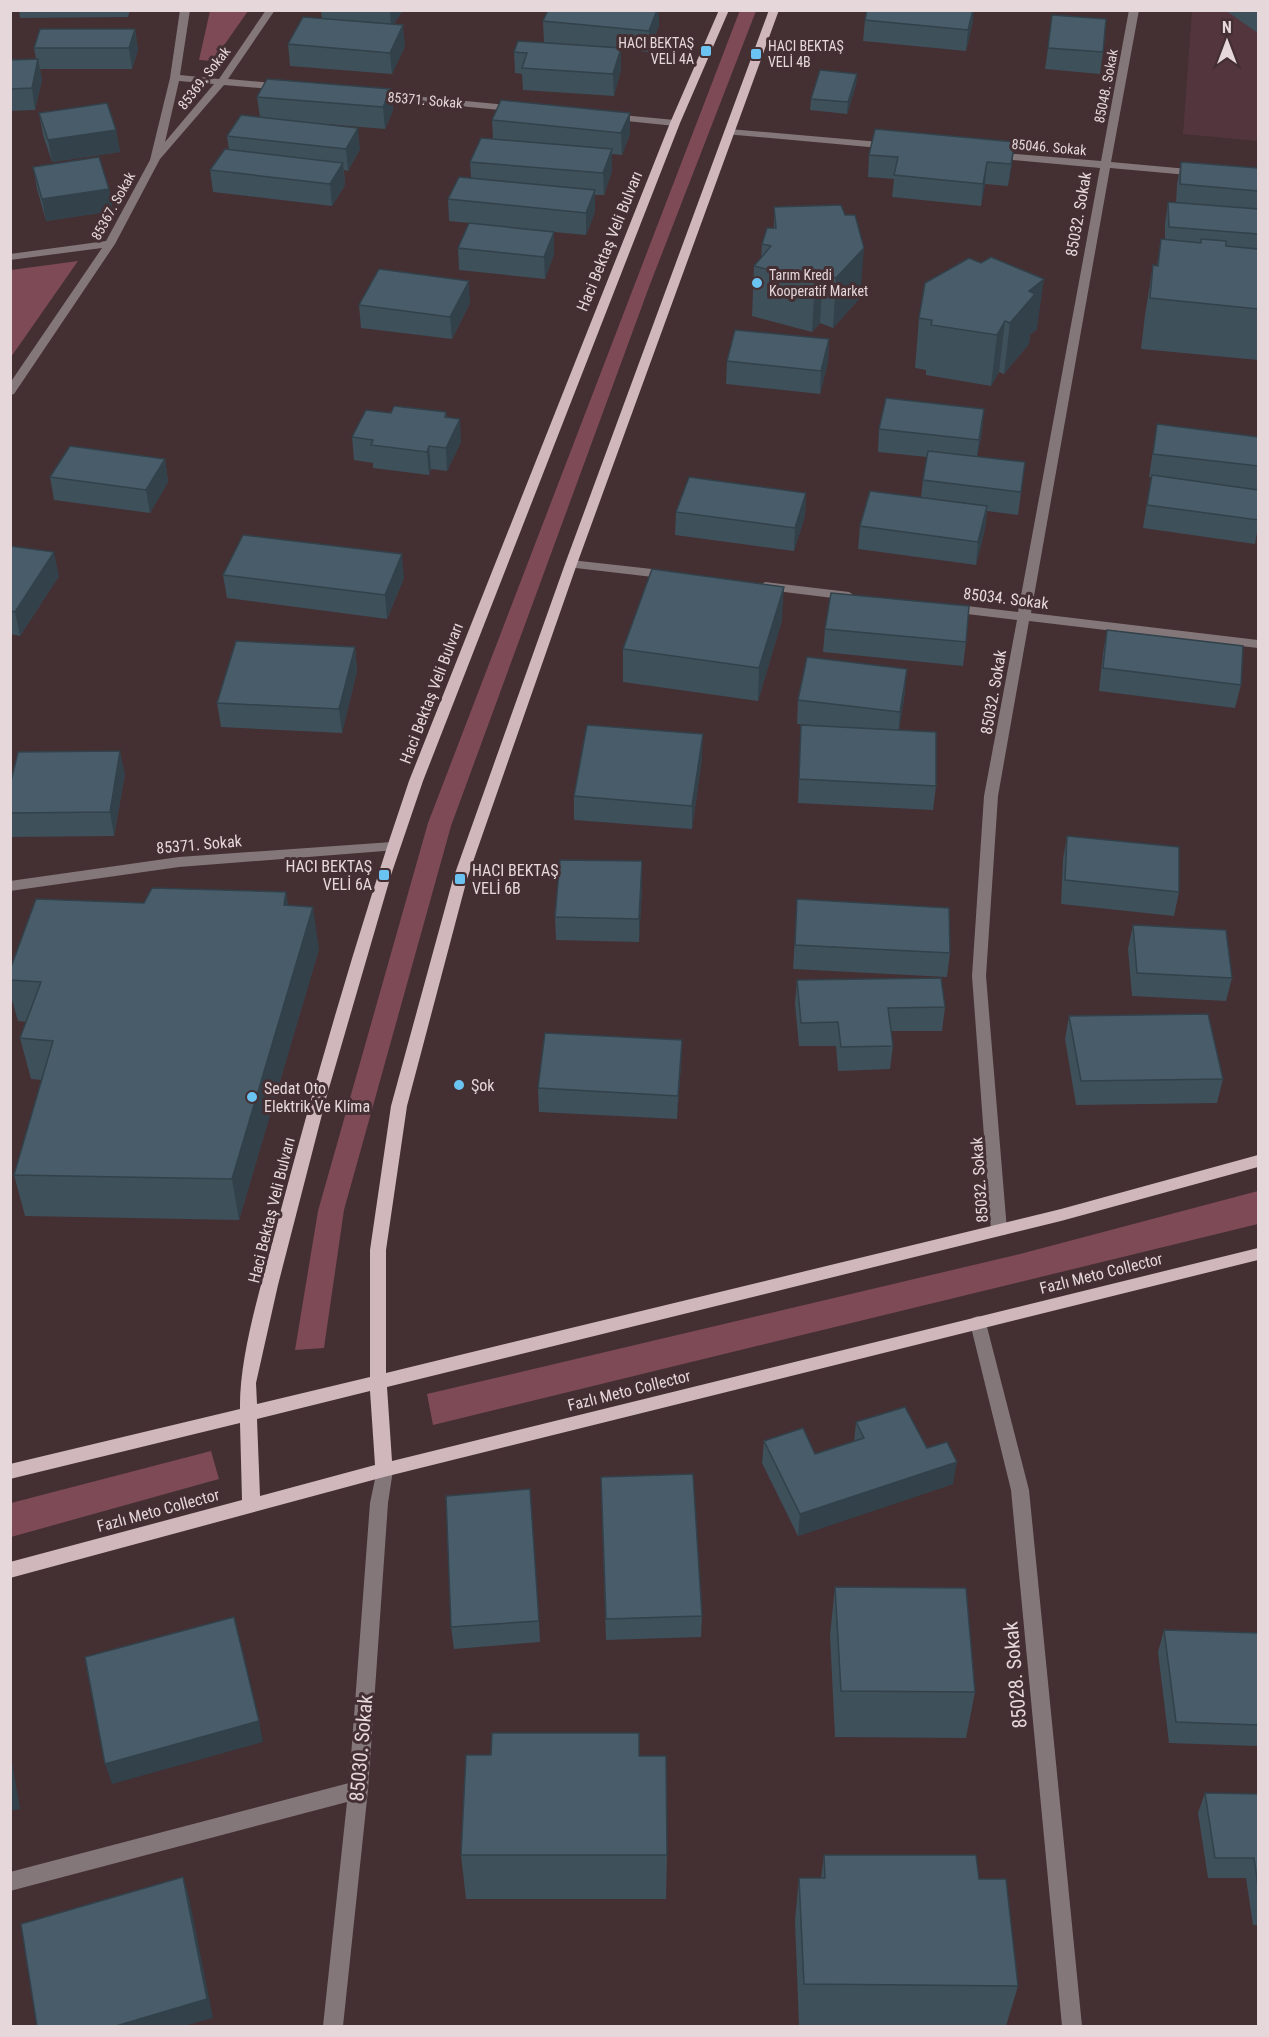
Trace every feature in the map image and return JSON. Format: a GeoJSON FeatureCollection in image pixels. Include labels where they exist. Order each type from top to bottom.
{"type":"FeatureCollection","features":[{"type":"Feature","properties":{"kind":"main road","name":"Haci Bektaş Veli Bulvarı"},"geometry":{"type":"LineString","coordinates":[[251,1505],[248,1383],[319,1095],[392,847],[424,759],[675,123],[724,10]]}},
{"type":"Feature","properties":{"kind":"main road"},"geometry":{"type":"LineString","coordinates":[[384,1470],[378,1381],[378,1250],[399,1106],[460,879],[571,564],[774,10]]}},
{"type":"Feature","properties":{"kind":"main road"},"geometry":{"type":"LineString","coordinates":[[10,1472],[247,1412],[999,1230],[1258,1161]]}},
{"type":"Feature","properties":{"kind":"main road","name":"Fazlı Meto Collector"},"geometry":{"type":"LineString","coordinates":[[10,1570],[384,1470],[1258,1254]]}},
{"type":"Feature","properties":{"kind":"street","name":"85367. Sokak"},"geometry":{"type":"LineString","coordinates":[[10,392],[110,244],[155,160],[175,78],[185,10]]}},
{"type":"Feature","properties":{"kind":"street","name":"85369. Sokak"},"geometry":{"type":"LineString","coordinates":[[155,160],[222,81],[271,10]]}},
{"type":"Feature","properties":{"kind":"street","name":"85048. Sokak"},"geometry":{"type":"LineString","coordinates":[[1104,166],[1134,10]]}},
{"type":"Feature","properties":{"kind":"street"},"geometry":{"type":"LineString","coordinates":[[175,78],[292,88]]}},
{"type":"Feature","properties":{"kind":"street","name":"85371. Sokak"},"geometry":{"type":"LineString","coordinates":[[363,94],[528,109]]}},
{"type":"Feature","properties":{"kind":"street"},"geometry":{"type":"LineString","coordinates":[[599,116],[675,123]]}},
{"type":"Feature","properties":{"kind":"street"},"geometry":{"type":"LineString","coordinates":[[729,132],[904,147]]}},
{"type":"Feature","properties":{"kind":"street","name":"85046. Sokak"},"geometry":{"type":"LineString","coordinates":[[986,155],[1211,174]]}},
{"type":"Feature","properties":{"kind":"street","name":"85032. Sokak"},"geometry":{"type":"LineString","coordinates":[[999,1230],[979,976],[991,796],[1104,166]]}},
{"type":"Feature","properties":{"kind":"street"},"geometry":{"type":"LineString","coordinates":[[10,257],[110,244]]}},
{"type":"Feature","properties":{"kind":"street"},"geometry":{"type":"LineString","coordinates":[[571,564],[680,576]]}},
{"type":"Feature","properties":{"kind":"street"},"geometry":{"type":"LineString","coordinates":[[751,585],[858,597]]}},
{"type":"Feature","properties":{"kind":"street","name":"85034. Sokak"},"geometry":{"type":"LineString","coordinates":[[940,607],[1258,644]]}},
{"type":"Feature","properties":{"kind":"street","name":"85371. Sokak"},"geometry":{"type":"LineString","coordinates":[[10,886],[179,862],[392,847]]}},
{"type":"Feature","properties":{"kind":"street","name":"85028. Sokak"},"geometry":{"type":"LineString","coordinates":[[978,1323],[1020,1490],[1072,2026]]}},
{"type":"Feature","properties":{"kind":"street","name":"85030. Sokak"},"geometry":{"type":"LineString","coordinates":[[333,2026],[358,1790],[379,1503],[384,1470]]}},
{"type":"Feature","properties":{"kind":"street"},"geometry":{"type":"LineString","coordinates":[[10,1882],[358,1790]]}},
{"type":"Feature","properties":{"kind":"shaded area"},"geometry":{"type":"Polygon","coordinates":[[[740,10],[756,11],[649,287],[451,826],[344,1210],[324,1348],[295,1350],[318,1211],[428,823],[740,10]]]}},
{"type":"Feature","properties":{"kind":"shaded area"},"geometry":{"type":"Polygon","coordinates":[[[210,11],[248,11],[213,61],[199,60],[210,11]]]}},
{"type":"Feature","properties":{"kind":"shaded area"},"geometry":{"type":"Polygon","coordinates":[[[1192,11],[1258,11],[1258,141],[1183,134],[1192,11]]]}},
{"type":"Feature","properties":{"kind":"shaded area"},"geometry":{"type":"Polygon","coordinates":[[[78,261],[11,357],[11,270],[78,261]]]}},
{"type":"Feature","properties":{"kind":"shaded area"},"geometry":{"type":"Polygon","coordinates":[[[1258,1191],[1258,1224],[433,1425],[427,1394],[1020,1254],[1258,1191]]]}},
{"type":"Feature","properties":{"kind":"shaded area"},"geometry":{"type":"Polygon","coordinates":[[[211,1451],[219,1479],[11,1537],[11,1503],[211,1451]]]}},
{"type":"Feature","properties":{"kind":"building"},"geometry":{"type":"Polygon","coordinates":[[[548,10],[657,10],[649,31],[543,21],[548,10]]]}},
{"type":"Feature","properties":{"kind":"building"},"geometry":{"type":"Polygon","coordinates":[[[867,10],[973,10],[968,30],[865,20],[867,10]]]}},
{"type":"Feature","properties":{"kind":"building"},"geometry":{"type":"Polygon","coordinates":[[[1052,15],[1106,19],[1103,52],[1048,48],[1052,15]]]}},
{"type":"Feature","properties":{"kind":"building"},"geometry":{"type":"Polygon","coordinates":[[[303,17],[403,25],[390,53],[288,44],[303,17]]]}},
{"type":"Feature","properties":{"kind":"building"},"geometry":{"type":"Polygon","coordinates":[[[40,29],[135,29],[129,48],[34,48],[40,29]]]}},
{"type":"Feature","properties":{"kind":"building"},"geometry":{"type":"Polygon","coordinates":[[[518,41],[621,48],[613,74],[522,68],[527,53],[514,52],[518,41]]]}},
{"type":"Feature","properties":{"kind":"building"},"geometry":{"type":"Polygon","coordinates":[[[38,59],[32,88],[10,89],[10,60],[38,59]]]}},
{"type":"Feature","properties":{"kind":"building"},"geometry":{"type":"Polygon","coordinates":[[[820,70],[857,74],[848,102],[811,99],[820,70]]]}},
{"type":"Feature","properties":{"kind":"building"},"geometry":{"type":"Polygon","coordinates":[[[267,79],[391,89],[383,107],[257,97],[267,79]]]}},
{"type":"Feature","properties":{"kind":"building"},"geometry":{"type":"Polygon","coordinates":[[[501,100],[630,113],[621,133],[492,120],[501,100]]]}},
{"type":"Feature","properties":{"kind":"building"},"geometry":{"type":"Polygon","coordinates":[[[107,103],[116,130],[48,140],[39,113],[107,103]]]}},
{"type":"Feature","properties":{"kind":"building"},"geometry":{"type":"Polygon","coordinates":[[[241,115],[358,128],[346,149],[227,136],[241,115]]]}},
{"type":"Feature","properties":{"kind":"building"},"geometry":{"type":"Polygon","coordinates":[[[875,129],[1015,142],[1011,164],[987,162],[983,184],[894,175],[898,157],[869,155],[875,129]]]}},
{"type":"Feature","properties":{"kind":"building"},"geometry":{"type":"Polygon","coordinates":[[[481,138],[612,149],[603,173],[470,162],[481,138]]]}},
{"type":"Feature","properties":{"kind":"building"},"geometry":{"type":"Polygon","coordinates":[[[225,149],[343,163],[330,184],[210,170],[225,149]]]}},
{"type":"Feature","properties":{"kind":"building"},"geometry":{"type":"Polygon","coordinates":[[[99,157],[109,189],[42,199],[33,167],[99,157]]]}},
{"type":"Feature","properties":{"kind":"building"},"geometry":{"type":"Polygon","coordinates":[[[1181,162],[1258,168],[1258,191],[1180,184],[1181,162]]]}},
{"type":"Feature","properties":{"kind":"building"},"geometry":{"type":"Polygon","coordinates":[[[459,177],[595,190],[586,213],[448,199],[459,177]]]}},
{"type":"Feature","properties":{"kind":"building"},"geometry":{"type":"Polygon","coordinates":[[[1168,202],[1258,209],[1258,234],[1169,227],[1168,202]]]}},
{"type":"Feature","properties":{"kind":"building"},"geometry":{"type":"Polygon","coordinates":[[[841,205],[845,215],[855,215],[864,248],[836,278],[823,273],[815,281],[754,266],[771,246],[762,244],[767,228],[776,228],[774,207],[841,205]]]}},
{"type":"Feature","properties":{"kind":"building"},"geometry":{"type":"Polygon","coordinates":[[[469,223],[554,232],[544,257],[458,248],[469,223]]]}},
{"type":"Feature","properties":{"kind":"building"},"geometry":{"type":"Polygon","coordinates":[[[1161,239],[1201,243],[1201,239],[1226,241],[1226,246],[1258,249],[1258,309],[1150,298],[1153,265],[1158,266],[1161,239]]]}},
{"type":"Feature","properties":{"kind":"building"},"geometry":{"type":"Polygon","coordinates":[[[991,257],[1044,279],[1029,291],[1035,294],[1010,323],[1005,321],[997,335],[931,325],[932,320],[919,318],[925,283],[969,258],[981,263],[991,257]]]}},
{"type":"Feature","properties":{"kind":"building"},"geometry":{"type":"Polygon","coordinates":[[[379,269],[469,281],[450,317],[359,305],[379,269]]]}},
{"type":"Feature","properties":{"kind":"building"},"geometry":{"type":"Polygon","coordinates":[[[735,330],[829,339],[821,371],[727,361],[735,330]]]}},
{"type":"Feature","properties":{"kind":"building"},"geometry":{"type":"Polygon","coordinates":[[[886,398],[984,409],[979,440],[879,429],[886,398]]]}},
{"type":"Feature","properties":{"kind":"building"},"geometry":{"type":"Polygon","coordinates":[[[394,406],[446,412],[445,417],[460,419],[446,448],[429,446],[427,452],[371,445],[373,440],[352,437],[366,410],[391,413],[394,406]]]}},
{"type":"Feature","properties":{"kind":"building"},"geometry":{"type":"Polygon","coordinates":[[[1157,424],[1258,437],[1258,466],[1153,454],[1157,424]]]}},
{"type":"Feature","properties":{"kind":"building"},"geometry":{"type":"Polygon","coordinates":[[[70,446],[165,459],[146,490],[50,477],[70,446]]]}},
{"type":"Feature","properties":{"kind":"building"},"geometry":{"type":"Polygon","coordinates":[[[928,451],[1025,462],[1021,492],[923,480],[928,451]]]}},
{"type":"Feature","properties":{"kind":"building"},"geometry":{"type":"Polygon","coordinates":[[[1152,475],[1258,490],[1258,520],[1147,505],[1152,475]]]}},
{"type":"Feature","properties":{"kind":"building"},"geometry":{"type":"Polygon","coordinates":[[[689,477],[806,493],[795,528],[676,512],[689,477]]]}},
{"type":"Feature","properties":{"kind":"building"},"geometry":{"type":"Polygon","coordinates":[[[870,491],[987,506],[978,542],[860,526],[870,491]]]}},
{"type":"Feature","properties":{"kind":"building"},"geometry":{"type":"Polygon","coordinates":[[[243,535],[402,554],[385,595],[223,575],[243,535]]]}},
{"type":"Feature","properties":{"kind":"building"},"geometry":{"type":"Polygon","coordinates":[[[10,546],[54,552],[15,612],[10,611],[10,546]]]}},
{"type":"Feature","properties":{"kind":"building"},"geometry":{"type":"Polygon","coordinates":[[[652,569],[784,587],[759,668],[623,649],[652,569]]]}},
{"type":"Feature","properties":{"kind":"building"},"geometry":{"type":"Polygon","coordinates":[[[831,593],[969,606],[966,642],[825,629],[831,593]]]}},
{"type":"Feature","properties":{"kind":"building"},"geometry":{"type":"Polygon","coordinates":[[[1107,630],[1243,646],[1241,685],[1103,668],[1107,630]]]}},
{"type":"Feature","properties":{"kind":"building"},"geometry":{"type":"Polygon","coordinates":[[[236,641],[355,647],[339,709],[217,703],[236,641]]]}},
{"type":"Feature","properties":{"kind":"building"},"geometry":{"type":"Polygon","coordinates":[[[807,657],[907,669],[900,712],[798,700],[807,657]]]}},
{"type":"Feature","properties":{"kind":"building"},"geometry":{"type":"Polygon","coordinates":[[[587,725],[703,734],[692,806],[574,796],[587,725]]]}},
{"type":"Feature","properties":{"kind":"building"},"geometry":{"type":"Polygon","coordinates":[[[801,725],[936,732],[936,786],[799,779],[801,725]]]}},
{"type":"Feature","properties":{"kind":"building"},"geometry":{"type":"Polygon","coordinates":[[[120,751],[110,812],[10,813],[10,786],[18,752],[120,751]]]}},
{"type":"Feature","properties":{"kind":"building"},"geometry":{"type":"Polygon","coordinates":[[[1067,836],[1179,847],[1179,892],[1065,880],[1067,836]]]}},
{"type":"Feature","properties":{"kind":"building"},"geometry":{"type":"Polygon","coordinates":[[[560,860],[642,861],[639,919],[555,917],[560,860]]]}},
{"type":"Feature","properties":{"kind":"building"},"geometry":{"type":"Polygon","coordinates":[[[152,888],[286,892],[284,905],[313,907],[232,1179],[14,1175],[53,1041],[20,1038],[41,982],[10,980],[10,970],[36,899],[144,903],[152,888]]]}},
{"type":"Feature","properties":{"kind":"building"},"geometry":{"type":"Polygon","coordinates":[[[797,899],[949,908],[950,953],[795,945],[797,899]]]}},
{"type":"Feature","properties":{"kind":"building"},"geometry":{"type":"Polygon","coordinates":[[[1133,925],[1226,930],[1232,978],[1137,973],[1133,925]]]}},
{"type":"Feature","properties":{"kind":"building"},"geometry":{"type":"Polygon","coordinates":[[[941,978],[945,1007],[888,1008],[893,1046],[841,1047],[838,1022],[801,1023],[797,980],[941,978]]]}},
{"type":"Feature","properties":{"kind":"building"},"geometry":{"type":"Polygon","coordinates":[[[1208,1014],[1223,1079],[1081,1081],[1069,1016],[1208,1014]]]}},
{"type":"Feature","properties":{"kind":"building"},"geometry":{"type":"Polygon","coordinates":[[[545,1033],[682,1040],[678,1096],[538,1088],[545,1033]]]}},
{"type":"Feature","properties":{"kind":"building"},"geometry":{"type":"Polygon","coordinates":[[[905,1407],[927,1448],[947,1442],[957,1462],[800,1514],[764,1441],[803,1428],[815,1454],[864,1438],[856,1422],[905,1407]]]}},
{"type":"Feature","properties":{"kind":"building"},"geometry":{"type":"Polygon","coordinates":[[[693,1474],[702,1616],[606,1619],[601,1477],[693,1474]]]}},
{"type":"Feature","properties":{"kind":"building"},"geometry":{"type":"Polygon","coordinates":[[[530,1489],[539,1621],[451,1627],[446,1496],[530,1489]]]}},
{"type":"Feature","properties":{"kind":"building"},"geometry":{"type":"Polygon","coordinates":[[[835,1587],[966,1588],[975,1692],[841,1691],[835,1587]]]}},
{"type":"Feature","properties":{"kind":"building"},"geometry":{"type":"Polygon","coordinates":[[[234,1617],[259,1721],[105,1764],[85,1657],[234,1617]]]}},
{"type":"Feature","properties":{"kind":"building"},"geometry":{"type":"Polygon","coordinates":[[[1164,1630],[1258,1633],[1258,1725],[1176,1722],[1164,1630]]]}},
{"type":"Feature","properties":{"kind":"building"},"geometry":{"type":"Polygon","coordinates":[[[492,1733],[639,1733],[639,1756],[666,1756],[667,1855],[461,1855],[466,1755],[491,1755],[492,1733]]]}},
{"type":"Feature","properties":{"kind":"building"},"geometry":{"type":"Polygon","coordinates":[[[1205,1793],[1258,1794],[1258,1886],[1254,1858],[1215,1858],[1205,1793]]]}},
{"type":"Feature","properties":{"kind":"building"},"geometry":{"type":"Polygon","coordinates":[[[824,1855],[976,1855],[979,1879],[1006,1879],[1018,1986],[804,1984],[799,1878],[825,1878],[824,1855]]]}},
{"type":"Feature","properties":{"kind":"building"},"geometry":{"type":"Polygon","coordinates":[[[183,1877],[207,1999],[116,2026],[37,2026],[21,1924],[183,1877]]]}},
{"type":"Feature","properties":{"kind":"place","name":"HACI BEKTAŞ VELİ 4A"},"geometry":{"type":"Point","coordinates":[706,51]}},
{"type":"Feature","properties":{"kind":"place","name":"HACI BEKTAŞ VELİ 4B"},"geometry":{"type":"Point","coordinates":[756,54]}},
{"type":"Feature","properties":{"kind":"place","name":"Tarım Kredi Kooperatif Market"},"geometry":{"type":"Point","coordinates":[757,283]}},
{"type":"Feature","properties":{"kind":"place","name":"HACI BEKTAŞ VELİ 6A"},"geometry":{"type":"Point","coordinates":[384,875]}},
{"type":"Feature","properties":{"kind":"place","name":"HACI BEKTAŞ VELİ 6B"},"geometry":{"type":"Point","coordinates":[460,879]}},
{"type":"Feature","properties":{"kind":"place","name":"Şok"},"geometry":{"type":"Point","coordinates":[459,1085]}},
{"type":"Feature","properties":{"kind":"place","name":"Sedat Oto Elektrik Ve Klima"},"geometry":{"type":"Point","coordinates":[252,1097]}}]}
